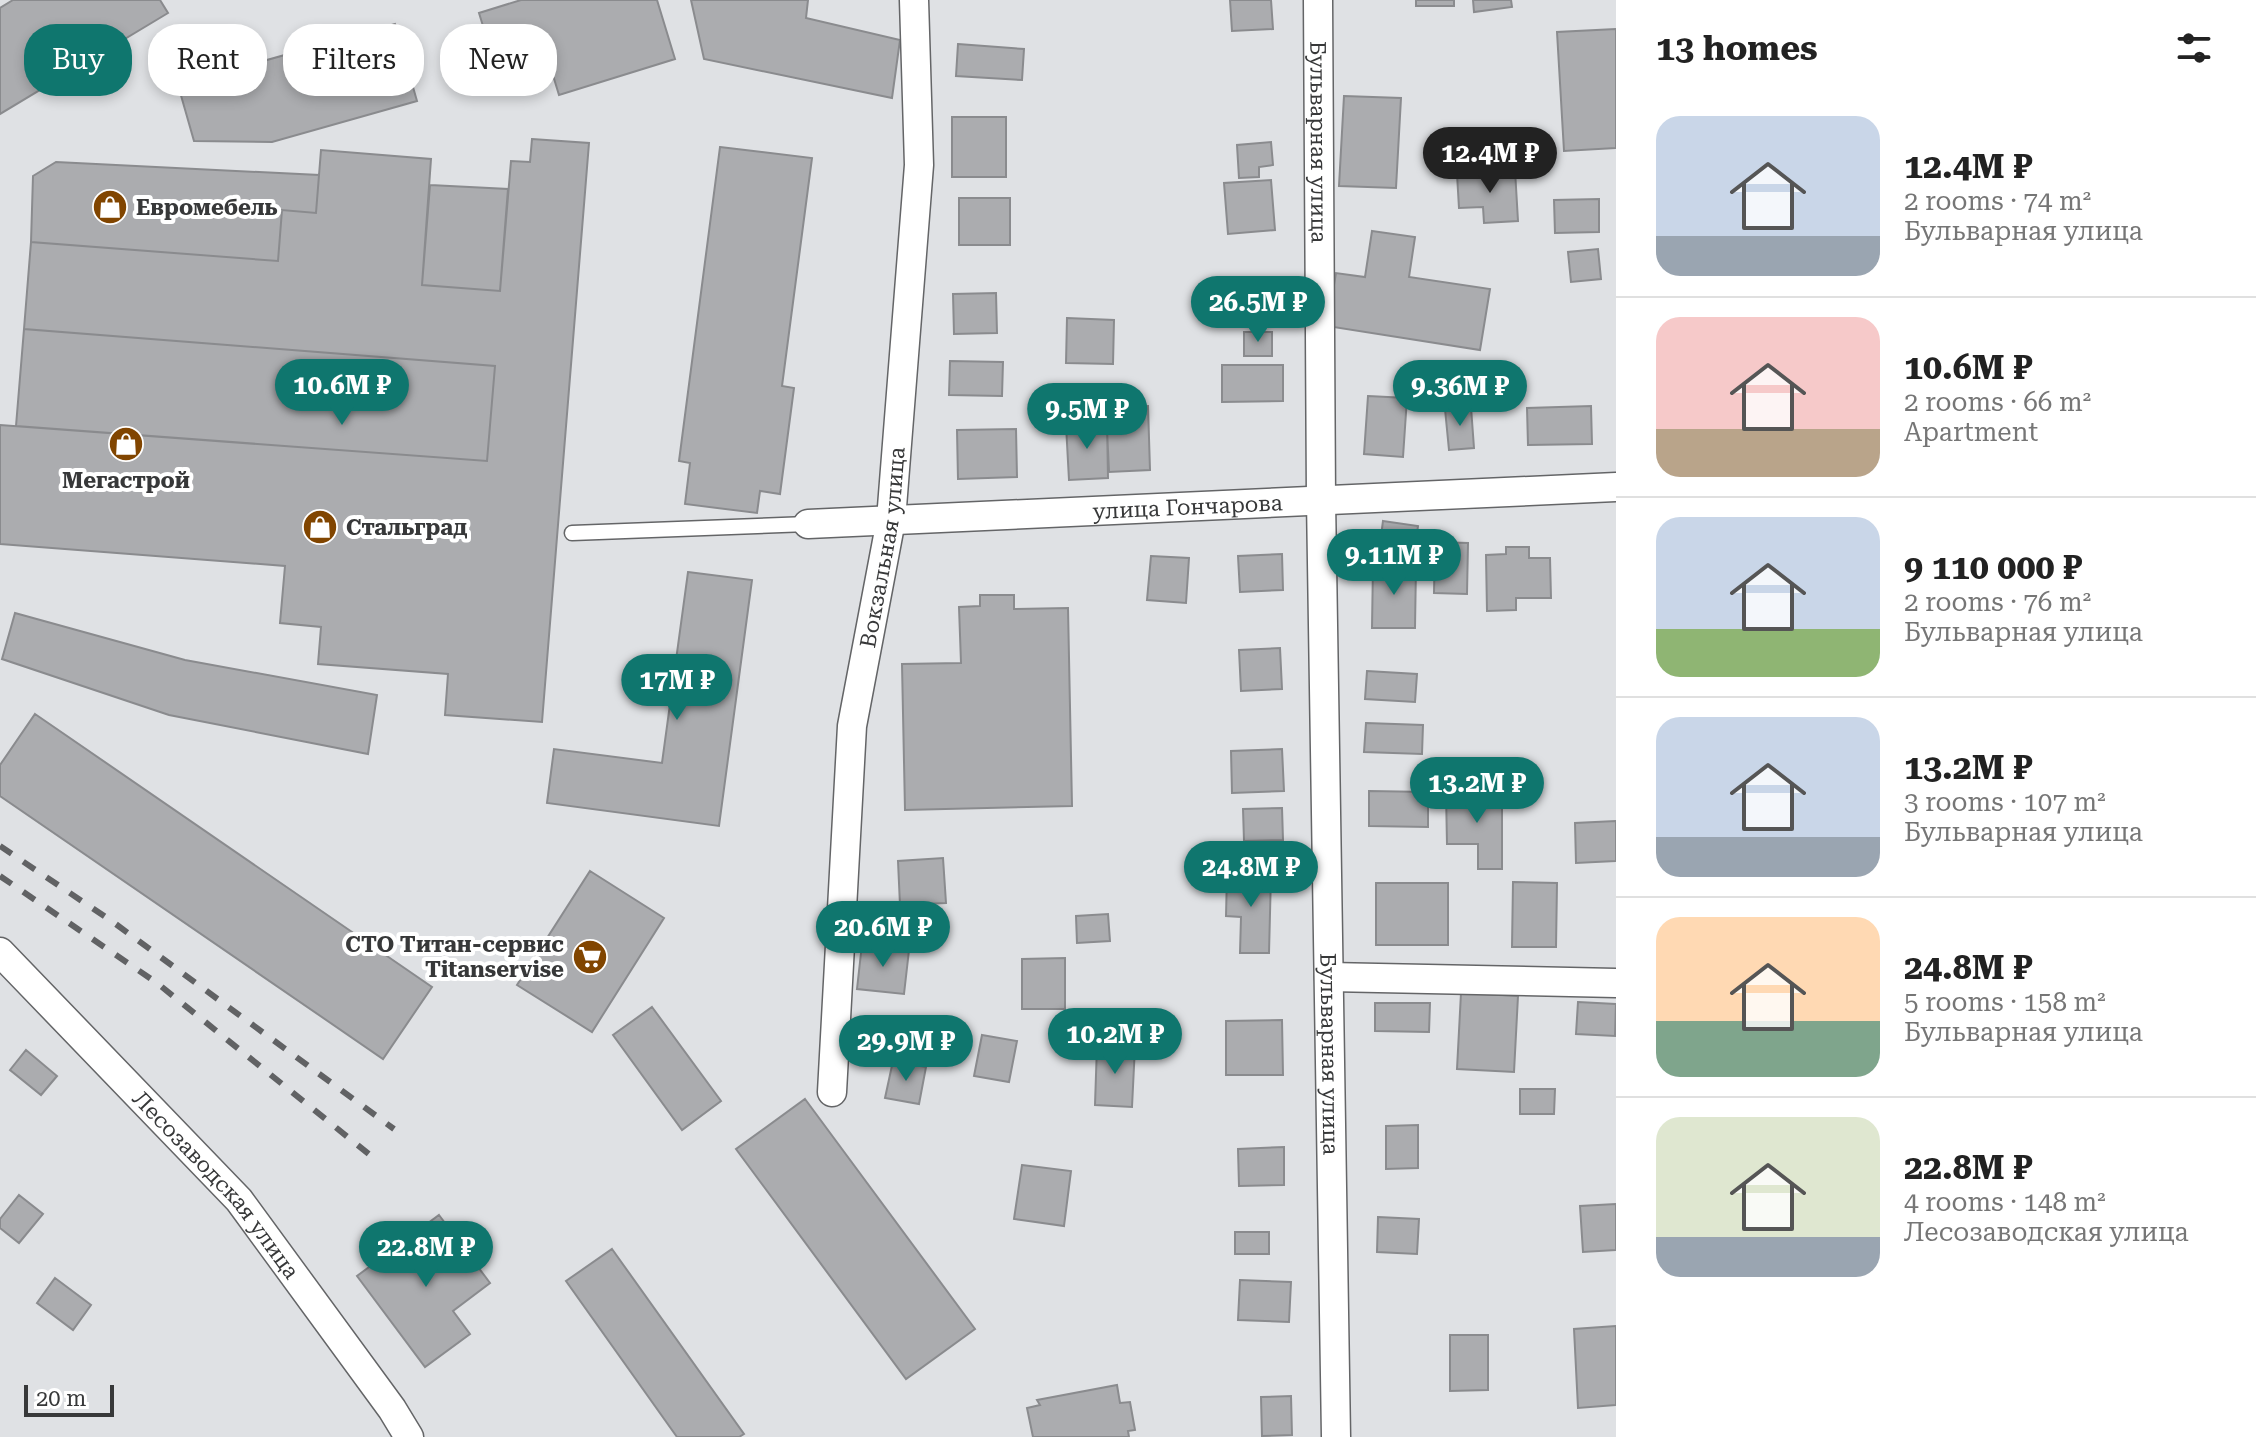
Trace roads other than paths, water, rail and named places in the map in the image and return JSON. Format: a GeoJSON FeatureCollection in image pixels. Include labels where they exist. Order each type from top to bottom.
{"type":"FeatureCollection","features":[{"type":"Feature","properties":{"kind":"street","name":"Вокзальная улица"},"geometry":{"type":"LineString","coordinates":[[832,1092],[852,726],[891,520],[919,165],[914,0]]}},
{"type":"Feature","properties":{"kind":"street","name":"Бульварная улица"},"geometry":{"type":"LineString","coordinates":[[1318,0],[1321,500],[1336,1437]]}},
{"type":"Feature","properties":{"kind":"street","name":"улица Гончарова"},"geometry":{"type":"LineString","coordinates":[[808,524],[1616,487]]}},
{"type":"Feature","properties":{"kind":"street","name":"Лесозаводская улица"},"geometry":{"type":"LineString","coordinates":[[0,952],[239,1200],[392,1409],[409,1437]]}},
{"type":"Feature","properties":{"kind":"street"},"geometry":{"type":"LineString","coordinates":[[1329,977],[1616,983]]}},
{"type":"Feature","properties":{"kind":"lane"},"geometry":{"type":"LineString","coordinates":[[572,533],[808,524]]}},
{"type":"Feature","properties":{"kind":"railway"},"geometry":{"type":"LineString","coordinates":[[0,846],[113,922],[394,1129]]}},
{"type":"Feature","properties":{"kind":"railway"},"geometry":{"type":"LineString","coordinates":[[0,876],[157,983],[370,1155]]}},
{"type":"Feature","properties":{"kind":"place","name":"Евромебель"},"geometry":{"type":"Point","coordinates":[110,207]}},
{"type":"Feature","properties":{"kind":"place","name":"Мегастрой"},"geometry":{"type":"Point","coordinates":[126,444]}},
{"type":"Feature","properties":{"kind":"place","name":"Стальград"},"geometry":{"type":"Point","coordinates":[320,527]}},
{"type":"Feature","properties":{"kind":"place","name":"СТО Титан-сервис Titanservise"},"geometry":{"type":"Point","coordinates":[590,957]}}]}
